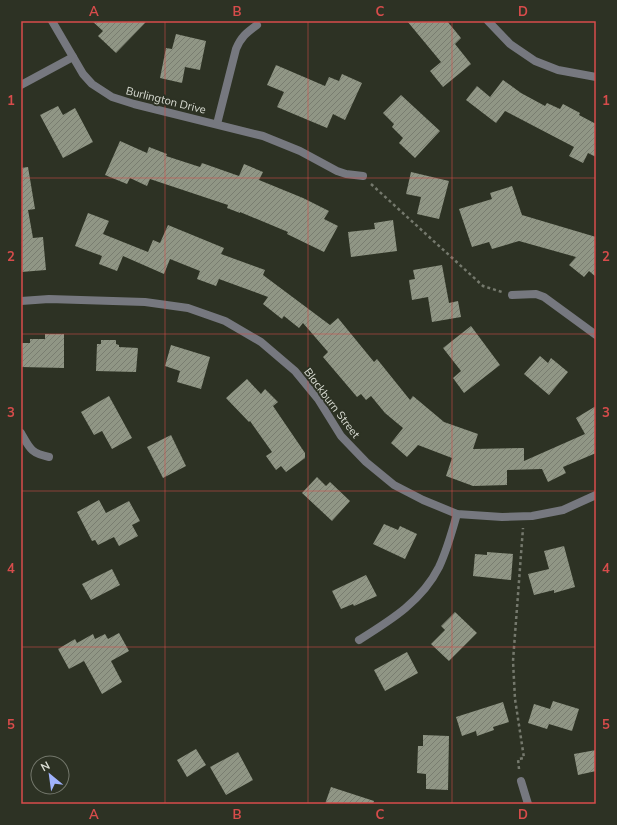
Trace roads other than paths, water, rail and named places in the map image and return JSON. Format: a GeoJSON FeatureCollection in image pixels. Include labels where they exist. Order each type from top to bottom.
{"type":"FeatureCollection","features":[{"type":"Feature","properties":{"kind":"street","name":"Burlington Drive"},"geometry":{"type":"LineString","coordinates":[[52,21],[83,74],[92,84],[112,97],[134,104],[263,136],[300,152],[337,171],[346,174],[363,176]]}},
{"type":"Feature","properties":{"kind":"street"},"geometry":{"type":"LineString","coordinates":[[488,21],[510,44],[535,61],[558,70],[596,77]]}},
{"type":"Feature","properties":{"kind":"street","name":"Burlington Drive"},"geometry":{"type":"LineString","coordinates":[[216,124],[238,45],[245,35],[257,26]]}},
{"type":"Feature","properties":{"kind":"street"},"geometry":{"type":"LineString","coordinates":[[21,85],[73,57]]}},
{"type":"Feature","properties":{"kind":"street"},"geometry":{"type":"LineString","coordinates":[[512,295],[536,294],[544,297],[596,335]]}},
{"type":"Feature","properties":{"kind":"street","name":"Blackburn Street"},"geometry":{"type":"LineString","coordinates":[[21,301],[49,299],[145,302],[188,308],[225,322],[261,342],[295,371],[318,399],[341,436],[366,462],[394,485],[423,500],[457,514],[502,517],[524,516],[563,510],[596,495]]}},
{"type":"Feature","properties":{"kind":"street"},"geometry":{"type":"LineString","coordinates":[[21,433],[32,451],[37,455],[49,457]]}},
{"type":"Feature","properties":{"kind":"street"},"geometry":{"type":"LineString","coordinates":[[359,640],[391,620],[422,594],[439,568],[457,514]]}},
{"type":"Feature","properties":{"kind":"street"},"geometry":{"type":"LineString","coordinates":[[521,781],[528,804]]}}]}
